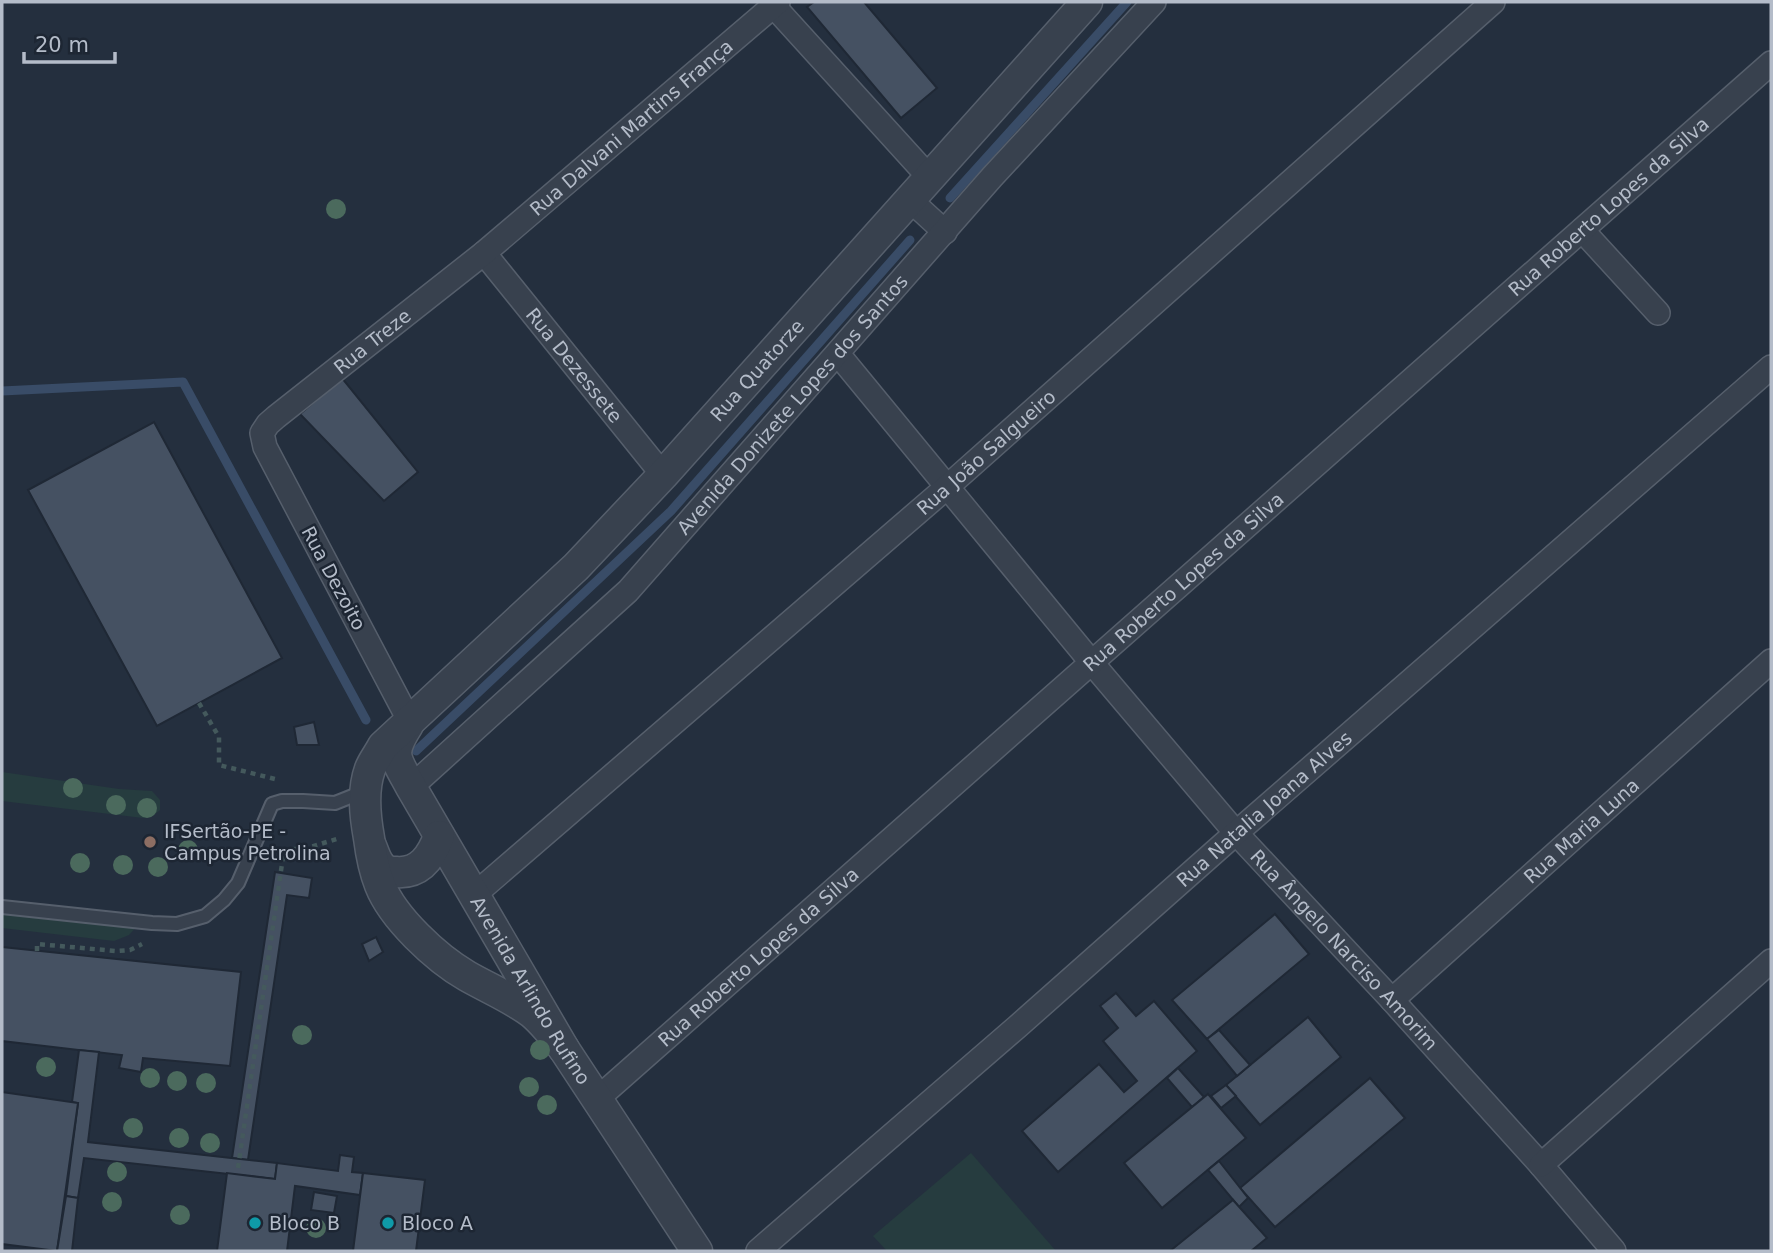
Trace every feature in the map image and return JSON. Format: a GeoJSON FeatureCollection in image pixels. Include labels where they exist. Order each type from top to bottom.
{"type":"FeatureCollection","features":[{"type":"Feature","properties":{"kind":"street","name":"Rua Quatorze"},"geometry":{"type":"LineString","coordinates":[[366,791],[370,769],[383,746],[576,567],[663,475],[1087,2]]}},
{"type":"Feature","properties":{"kind":"street","name":"Avenida Donizete Lopes dos Santos"},"geometry":{"type":"LineString","coordinates":[[411,787],[628,591],[992,177],[1154,2]]}},
{"type":"Feature","properties":{"kind":"street","name":"Rua João Salgueiro"},"geometry":{"type":"LineString","coordinates":[[474,895],[947,487],[1493,2]]}},
{"type":"Feature","properties":{"kind":"street"},"geometry":{"type":"LineString","coordinates":[[774,3],[919,188],[945,232]]}},
{"type":"Feature","properties":{"kind":"street","name":"Rua Dalvani Martins França"},"geometry":{"type":"LineString","coordinates":[[484,253],[774,3]]}},
{"type":"Feature","properties":{"kind":"street","name":"Rua Roberto Lopes da Silva"},"geometry":{"type":"LineString","coordinates":[[597,1099],[1771,63]]}},
{"type":"Feature","properties":{"kind":"street"},"geometry":{"type":"LineString","coordinates":[[1582,230],[1658,313]]}},
{"type":"Feature","properties":{"kind":"street","name":"Rua Treze"},"geometry":{"type":"LineString","coordinates":[[262,433],[276,417],[484,253]]}},
{"type":"Feature","properties":{"kind":"street","name":"Rua Dezessete"},"geometry":{"type":"LineString","coordinates":[[484,253],[663,475]]}},
{"type":"Feature","properties":{"kind":"street","name":"Rua Ângelo Narciso Amorim"},"geometry":{"type":"LineString","coordinates":[[838,354],[1092,663],[1236,833],[1392,1000],[1541,1165],[1614,1251]]}},
{"type":"Feature","properties":{"kind":"street","name":"Rua Natalia Joana Alves"},"geometry":{"type":"LineString","coordinates":[[758,1251],[1771,367]]}},
{"type":"Feature","properties":{"kind":"street","name":"Rua Dezoito"},"geometry":{"type":"LineString","coordinates":[[262,433],[265,447],[410,722]]}},
{"type":"Feature","properties":{"kind":"street","name":"Rua Maria Luna"},"geometry":{"type":"LineString","coordinates":[[1392,1000],[1771,661]]}},
{"type":"Feature","properties":{"kind":"street","name":"Avenida Arlindo Rufino"},"geometry":{"type":"LineString","coordinates":[[410,722],[395,748],[397,760],[411,787],[564,1049],[697,1251]]}},
{"type":"Feature","properties":{"kind":"street"},"geometry":{"type":"LineString","coordinates":[[366,791],[369,836],[376,874],[392,907],[434,954],[531,1012],[564,1049]]}},
{"type":"Feature","properties":{"kind":"street"},"geometry":{"type":"LineString","coordinates":[[369,836],[379,865],[387,871],[399,873],[415,871],[425,862],[435,849],[439,836]]}},
{"type":"Feature","properties":{"kind":"street"},"geometry":{"type":"LineString","coordinates":[[1541,1165],[1771,961]]}},
{"type":"Feature","properties":{"kind":"lane"},"geometry":{"type":"LineString","coordinates":[[2,907],[152,923],[177,924],[205,916],[237,883],[272,804],[303,800],[335,803],[366,791]]}},
{"type":"Feature","properties":{"kind":"path"},"geometry":{"type":"LineString","coordinates":[[200,703],[219,737],[219,765],[275,779],[282,802]]}},
{"type":"Feature","properties":{"kind":"path"},"geometry":{"type":"LineString","coordinates":[[238,1168],[284,850],[369,836]]}},
{"type":"Feature","properties":{"kind":"green space"},"geometry":{"type":"Polygon","coordinates":[[[2,772],[119,789],[152,791],[160,800],[160,810],[143,818],[2,801],[2,772]]]}},
{"type":"Feature","properties":{"kind":"green space"},"geometry":{"type":"Polygon","coordinates":[[[2,910],[137,926],[129,935],[114,941],[2,928],[2,910]]]}},
{"type":"Feature","properties":{"kind":"green space"},"geometry":{"type":"Polygon","coordinates":[[[971,1153],[1056,1251],[887,1251],[873,1236],[971,1153]]]}},
{"type":"Feature","properties":{"kind":"building"},"geometry":{"type":"Polygon","coordinates":[[[814,2],[864,2],[937,88],[901,118],[807,7],[814,2]]]}},
{"type":"Feature","properties":{"kind":"building"},"geometry":{"type":"Polygon","coordinates":[[[342,378],[418,472],[384,501],[300,414],[342,378]]]}},
{"type":"Feature","properties":{"kind":"building"},"geometry":{"type":"Polygon","coordinates":[[[154,422],[282,658],[157,726],[28,490],[154,422]]]}},
{"type":"Feature","properties":{"kind":"building"},"geometry":{"type":"Polygon","coordinates":[[[314,722],[319,745],[297,745],[294,727],[314,722]]]}},
{"type":"Feature","properties":{"kind":"building"},"geometry":{"type":"Polygon","coordinates":[[[275,872],[312,878],[309,898],[287,895],[248,1160],[232,1158],[275,872]]]}},
{"type":"Feature","properties":{"kind":"building"},"geometry":{"type":"Polygon","coordinates":[[[1275,914],[1309,954],[1207,1039],[1172,1000],[1275,914]]]}},
{"type":"Feature","properties":{"kind":"building"},"geometry":{"type":"Polygon","coordinates":[[[376,937],[383,952],[369,961],[362,944],[376,937]]]}},
{"type":"Feature","properties":{"kind":"building"},"geometry":{"type":"Polygon","coordinates":[[[2,947],[241,972],[230,1066],[143,1058],[141,1072],[119,1068],[122,1055],[2,1041],[2,947]]]}},
{"type":"Feature","properties":{"kind":"building"},"geometry":{"type":"Polygon","coordinates":[[[1116,993],[1136,1016],[1154,1001],[1197,1051],[1058,1172],[1022,1131],[1099,1064],[1124,1092],[1137,1081],[1103,1041],[1118,1028],[1100,1006],[1116,993]]]}},
{"type":"Feature","properties":{"kind":"building"},"geometry":{"type":"Polygon","coordinates":[[[1308,1017],[1341,1057],[1260,1125],[1226,1085],[1308,1017]]]}},
{"type":"Feature","properties":{"kind":"building"},"geometry":{"type":"Polygon","coordinates":[[[1219,1030],[1250,1065],[1237,1076],[1207,1039],[1219,1030]]]}},
{"type":"Feature","properties":{"kind":"building"},"geometry":{"type":"Polygon","coordinates":[[[79,1050],[99,1052],[88,1142],[277,1163],[275,1179],[84,1158],[78,1198],[66,1196],[78,1103],[72,1102],[79,1050]]]}},
{"type":"Feature","properties":{"kind":"building"},"geometry":{"type":"Polygon","coordinates":[[[1178,1068],[1204,1097],[1192,1107],[1167,1078],[1178,1068]]]}},
{"type":"Feature","properties":{"kind":"building"},"geometry":{"type":"Polygon","coordinates":[[[1370,1078],[1405,1118],[1275,1227],[1240,1188],[1370,1078]]]}},
{"type":"Feature","properties":{"kind":"building"},"geometry":{"type":"Polygon","coordinates":[[[1226,1085],[1236,1096],[1221,1108],[1211,1096],[1226,1085]]]}},
{"type":"Feature","properties":{"kind":"building"},"geometry":{"type":"Polygon","coordinates":[[[2,1092],[78,1103],[57,1251],[2,1244],[2,1092]]]}},
{"type":"Feature","properties":{"kind":"building"},"geometry":{"type":"Polygon","coordinates":[[[1208,1094],[1246,1138],[1162,1208],[1124,1163],[1208,1094]]]}},
{"type":"Feature","properties":{"kind":"building","name":"Bloco B"},"geometry":{"type":"Polygon","coordinates":[[[340,1155],[354,1157],[352,1172],[363,1173],[360,1195],[295,1186],[287,1251],[217,1251],[227,1173],[275,1179],[277,1163],[338,1171],[340,1155]]]}},
{"type":"Feature","properties":{"kind":"building"},"geometry":{"type":"Polygon","coordinates":[[[1219,1161],[1248,1198],[1239,1207],[1208,1170],[1219,1161]]]}},
{"type":"Feature","properties":{"kind":"building","name":"Bloco A"},"geometry":{"type":"Polygon","coordinates":[[[363,1173],[425,1180],[416,1251],[353,1251],[363,1173]]]}},
{"type":"Feature","properties":{"kind":"building"},"geometry":{"type":"Polygon","coordinates":[[[314,1192],[337,1196],[334,1213],[311,1210],[314,1192]]]}},
{"type":"Feature","properties":{"kind":"building"},"geometry":{"type":"Polygon","coordinates":[[[66,1196],[78,1198],[72,1251],[57,1251],[66,1196]]]}},
{"type":"Feature","properties":{"kind":"building"},"geometry":{"type":"Polygon","coordinates":[[[1233,1200],[1267,1238],[1251,1251],[1170,1251],[1233,1200]]]}},
{"type":"Feature","properties":{"kind":"waterway"},"geometry":{"type":"LineString","coordinates":[[950,198],[1127,2]]}},
{"type":"Feature","properties":{"kind":"waterway"},"geometry":{"type":"LineString","coordinates":[[416,751],[671,511],[910,240]]}},
{"type":"Feature","properties":{"kind":"waterway"},"geometry":{"type":"LineString","coordinates":[[2,391],[183,382],[366,720]]}},
{"type":"Feature","properties":{"kind":"place","name":"IFSertão-PE - Campus Petrolina"},"geometry":{"type":"Point","coordinates":[150,842]}},
{"type":"Feature","properties":{"kind":"place","name":"Bloco B"},"geometry":{"type":"Point","coordinates":[255,1223]}},
{"type":"Feature","properties":{"kind":"place","name":"Bloco A"},"geometry":{"type":"Point","coordinates":[388,1223]}}]}
